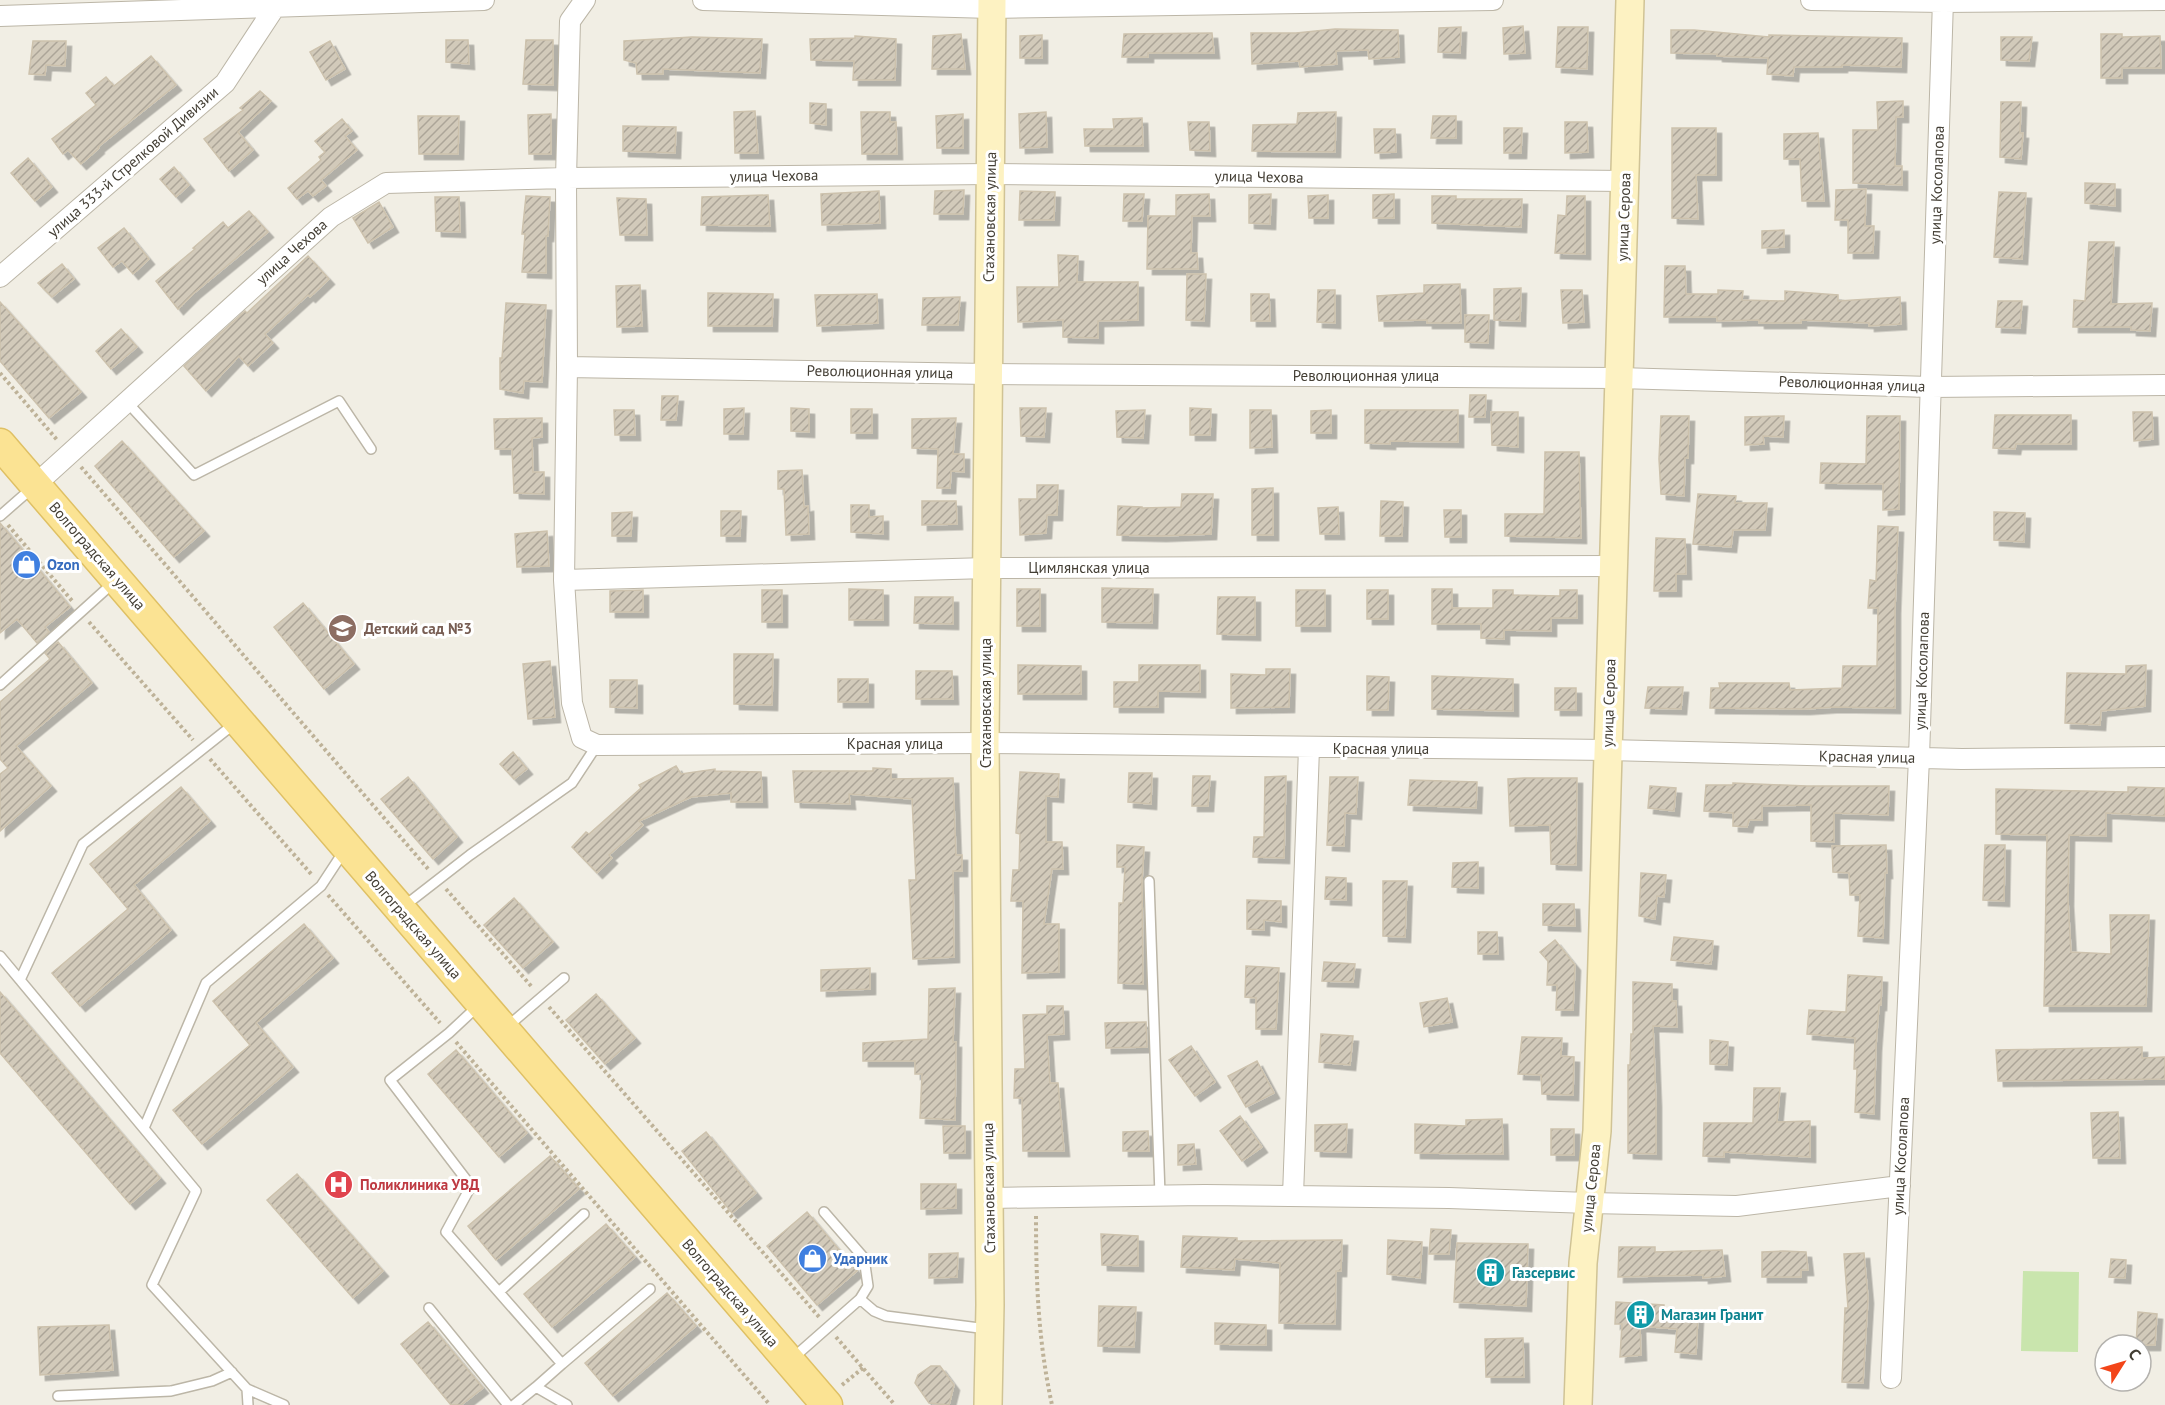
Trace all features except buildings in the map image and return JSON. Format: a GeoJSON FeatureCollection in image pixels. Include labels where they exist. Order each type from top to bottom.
{"type":"FeatureCollection","features":[{"type":"Feature","properties":{"kind":"main road","name":"Волгоградская улица"},"geometry":{"type":"LineString","coordinates":[[0,444],[827,1405]]}},
{"type":"Feature","properties":{"kind":"street"},"geometry":{"type":"LineString","coordinates":[[0,16],[275,7],[308,3],[484,0]]}},
{"type":"Feature","properties":{"kind":"street"},"geometry":{"type":"LineString","coordinates":[[585,0],[570,21],[566,178],[567,367],[564,580],[572,703],[582,738],[597,745]]}},
{"type":"Feature","properties":{"kind":"street"},"geometry":{"type":"LineString","coordinates":[[702,0],[992,4],[1492,0]]}},
{"type":"Feature","properties":{"kind":"street","name":"улица Серова"},"geometry":{"type":"LineString","coordinates":[[1578,1405],[1583,1263],[1597,1131],[1630,0]]}},
{"type":"Feature","properties":{"kind":"street"},"geometry":{"type":"LineString","coordinates":[[1812,0],[2165,0]]}},
{"type":"Feature","properties":{"kind":"street","name":"улица Косолапова"},"geometry":{"type":"LineString","coordinates":[[1891,1378],[1919,759],[1943,1]]}},
{"type":"Feature","properties":{"kind":"street","name":"Стахановская улица"},"geometry":{"type":"LineString","coordinates":[[988,1405],[990,1330],[985,743],[992,4]]}},
{"type":"Feature","properties":{"kind":"street","name":"улица 333-й Стрелковой Дивизии"},"geometry":{"type":"LineString","coordinates":[[2,272],[225,83],[275,7]]}},
{"type":"Feature","properties":{"kind":"street","name":"улица Чехова"},"geometry":{"type":"LineString","coordinates":[[35,485],[331,217],[386,183],[566,178],[990,174],[1625,181]]}},
{"type":"Feature","properties":{"kind":"street","name":"Революционная улица"},"geometry":{"type":"LineString","coordinates":[[567,367],[988,374],[1619,378],[1930,387],[2165,385]]}},
{"type":"Feature","properties":{"kind":"street","name":"Цимлянская улица"},"geometry":{"type":"LineString","coordinates":[[564,580],[987,568],[1613,566]]}},
{"type":"Feature","properties":{"kind":"street","name":"Красная улица"},"geometry":{"type":"LineString","coordinates":[[597,745],[985,743],[1608,750],[1919,759],[2165,757]]}},
{"type":"Feature","properties":{"kind":"street"},"geometry":{"type":"LineString","coordinates":[[1293,1196],[1310,748]]}},
{"type":"Feature","properties":{"kind":"street"},"geometry":{"type":"LineString","coordinates":[[989,1198],[1160,1195],[1293,1196],[1737,1206],[1900,1186]]}},
{"type":"Feature","properties":{"kind":"lane"},"geometry":{"type":"LineString","coordinates":[[127,402],[194,476],[339,401],[371,449]]}},
{"type":"Feature","properties":{"kind":"lane"},"geometry":{"type":"LineString","coordinates":[[0,516],[35,485]]}},
{"type":"Feature","properties":{"kind":"lane"},"geometry":{"type":"LineString","coordinates":[[0,685],[117,580]]}},
{"type":"Feature","properties":{"kind":"lane"},"geometry":{"type":"LineString","coordinates":[[20,980],[83,844],[238,720]]}},
{"type":"Feature","properties":{"kind":"lane"},"geometry":{"type":"LineString","coordinates":[[400,909],[470,855],[572,783],[597,745]]}},
{"type":"Feature","properties":{"kind":"lane"},"geometry":{"type":"LineString","coordinates":[[144,1128],[206,983],[321,886],[347,847]]}},
{"type":"Feature","properties":{"kind":"lane"},"geometry":{"type":"LineString","coordinates":[[1149,880],[1160,1195]]}},
{"type":"Feature","properties":{"kind":"lane"},"geometry":{"type":"LineString","coordinates":[[0,956],[196,1191],[152,1285],[248,1389],[284,1405]]}},
{"type":"Feature","properties":{"kind":"lane"},"geometry":{"type":"LineString","coordinates":[[504,1030],[564,978]]}},
{"type":"Feature","properties":{"kind":"lane"},"geometry":{"type":"LineString","coordinates":[[481,1003],[449,1033],[390,1080],[471,1186],[446,1232],[562,1364]]}},
{"type":"Feature","properties":{"kind":"lane"},"geometry":{"type":"LineString","coordinates":[[789,1361],[860,1299],[868,1286],[864,1258],[824,1212]]}},
{"type":"Feature","properties":{"kind":"lane"},"geometry":{"type":"LineString","coordinates":[[499,1292],[584,1214]]}},
{"type":"Feature","properties":{"kind":"lane"},"geometry":{"type":"LineString","coordinates":[[514,1405],[650,1289]]}},
{"type":"Feature","properties":{"kind":"lane"},"geometry":{"type":"LineString","coordinates":[[860,1299],[874,1311],[886,1316],[990,1330]]}},
{"type":"Feature","properties":{"kind":"lane"},"geometry":{"type":"LineString","coordinates":[[429,1308],[508,1405]]}},
{"type":"Feature","properties":{"kind":"lane"},"geometry":{"type":"LineString","coordinates":[[58,1396],[171,1391],[212,1381],[232,1372]]}},
{"type":"Feature","properties":{"kind":"lane"},"geometry":{"type":"LineString","coordinates":[[536,1387],[567,1405]]}},
{"type":"Feature","properties":{"kind":"lane"},"geometry":{"type":"LineString","coordinates":[[248,1389],[248,1405]]}},
{"type":"Feature","properties":{"kind":"path"},"geometry":{"type":"LineString","coordinates":[[0,516],[770,1405]]}},
{"type":"Feature","properties":{"kind":"path"},"geometry":{"type":"LineString","coordinates":[[1036,1198],[1036,1293],[1043,1365],[1052,1405]]}},
{"type":"Feature","properties":{"kind":"green space"},"geometry":{"type":"Polygon","coordinates":[[[2023,1271],[2079,1272],[2078,1352],[2021,1351],[2023,1271]]]}},
{"type":"Feature","properties":{"kind":"place","name":"Ozon"},"geometry":{"type":"Point","coordinates":[26,565]}},
{"type":"Feature","properties":{"kind":"place","name":"Детский сад №3"},"geometry":{"type":"Point","coordinates":[343,629]}},
{"type":"Feature","properties":{"kind":"place","name":"Поликлиника УВД"},"geometry":{"type":"Point","coordinates":[339,1185]}},
{"type":"Feature","properties":{"kind":"place","name":"Ударник"},"geometry":{"type":"Point","coordinates":[812,1259]}},
{"type":"Feature","properties":{"kind":"place","name":"Газсервис"},"geometry":{"type":"Point","coordinates":[1491,1273]}},
{"type":"Feature","properties":{"kind":"place","name":"Магазин Гранит"},"geometry":{"type":"Point","coordinates":[1640,1315]}}]}
